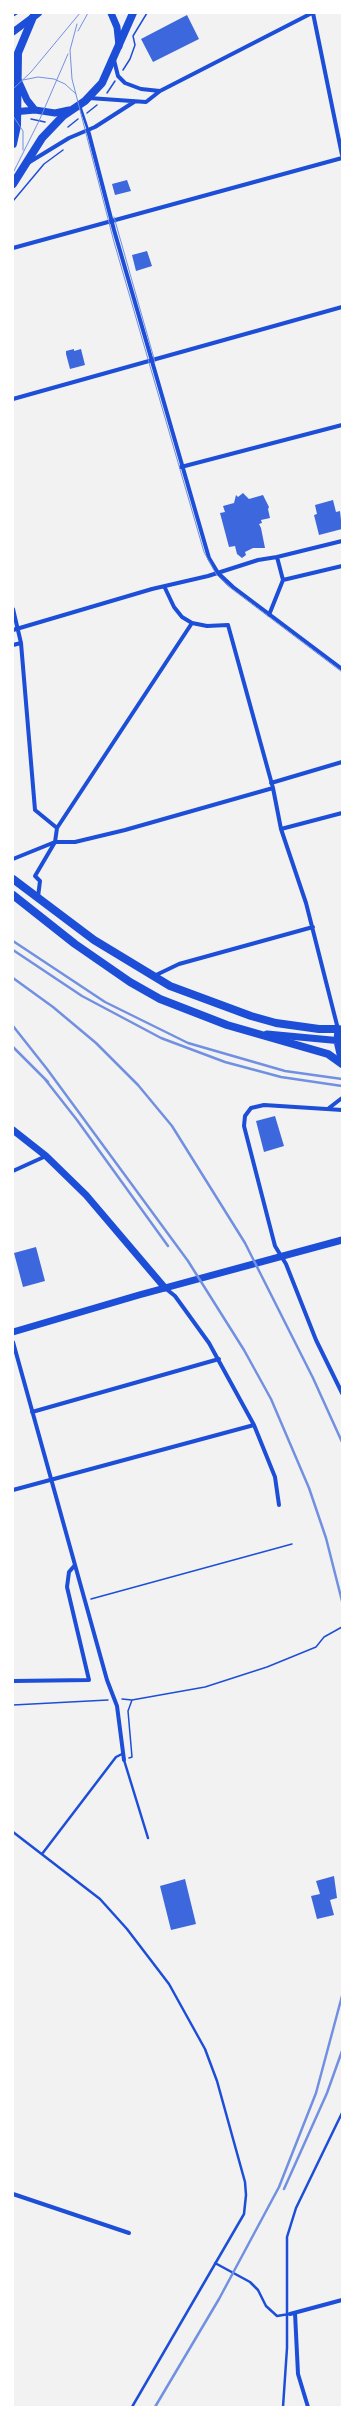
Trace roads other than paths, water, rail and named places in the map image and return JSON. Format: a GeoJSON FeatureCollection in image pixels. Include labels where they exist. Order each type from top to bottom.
{"type":"FeatureCollection","features":[{"type":"Feature","properties":{"kind":"main road"},"geometry":{"type":"LineString","coordinates":[[111,13],[117,26],[119,46]]}},
{"type":"Feature","properties":{"kind":"main road"},"geometry":{"type":"LineString","coordinates":[[13,184],[36,145],[55,124],[89,98],[102,83],[114,59],[132,14]]}},
{"type":"Feature","properties":{"kind":"main road"},"geometry":{"type":"LineString","coordinates":[[13,32],[36,15]]}},
{"type":"Feature","properties":{"kind":"main road"},"geometry":{"type":"LineString","coordinates":[[13,144],[17,120],[15,111],[18,54],[36,15]]}},
{"type":"Feature","properties":{"kind":"main road"},"geometry":{"type":"LineString","coordinates":[[16,74],[26,100],[35,110]]}},
{"type":"Feature","properties":{"kind":"main road"},"geometry":{"type":"LineString","coordinates":[[15,111],[35,110],[55,113],[77,107]]}},
{"type":"Feature","properties":{"kind":"main road"},"geometry":{"type":"LineString","coordinates":[[13,873],[23,885]]}},
{"type":"Feature","properties":{"kind":"main road"},"geometry":{"type":"LineString","coordinates":[[13,879],[23,885],[94,940],[152,977],[202,999],[251,1016],[276,1023],[319,1029],[340,1035]]}},
{"type":"Feature","properties":{"kind":"main road"},"geometry":{"type":"LineString","coordinates":[[13,895],[75,944],[137,986],[175,1006],[251,1032],[328,1054],[342,1064]]}},
{"type":"Feature","properties":{"kind":"main road"},"geometry":{"type":"LineString","coordinates":[[137,986],[152,977]]}},
{"type":"Feature","properties":{"kind":"main road"},"geometry":{"type":"LineString","coordinates":[[251,1032],[340,1035]]}},
{"type":"Feature","properties":{"kind":"main road"},"geometry":{"type":"LineString","coordinates":[[340,1035],[342,1064]]}},
{"type":"Feature","properties":{"kind":"main road"},"geometry":{"type":"LineString","coordinates":[[13,1130],[46,1156],[86,1195],[165,1288]]}},
{"type":"Feature","properties":{"kind":"main road"},"geometry":{"type":"LineString","coordinates":[[13,1332],[194,1279],[342,1240]]}},
{"type":"Feature","properties":{"kind":"street"},"geometry":{"type":"LineString","coordinates":[[13,248],[342,156],[312,13],[160,91],[146,102],[134,102],[104,97],[89,98]]}},
{"type":"Feature","properties":{"kind":"street"},"geometry":{"type":"LineString","coordinates":[[114,59],[118,76],[128,85],[149,91],[160,91]]}},
{"type":"Feature","properties":{"kind":"street"},"geometry":{"type":"LineString","coordinates":[[24,166],[69,138],[95,127],[134,102]]}},
{"type":"Feature","properties":{"kind":"street"},"geometry":{"type":"LineString","coordinates":[[88,130],[114,230],[152,360],[181,467],[203,544],[211,563],[218,573],[233,587],[342,669]]}},
{"type":"Feature","properties":{"kind":"street"},"geometry":{"type":"LineString","coordinates":[[13,399],[342,307]]}},
{"type":"Feature","properties":{"kind":"street"},"geometry":{"type":"LineString","coordinates":[[181,467],[342,425]]}},
{"type":"Feature","properties":{"kind":"street"},"geometry":{"type":"LineString","coordinates":[[13,630],[145,591],[165,588],[208,576],[258,560],[277,557],[342,541]]}},
{"type":"Feature","properties":{"kind":"street"},"geometry":{"type":"LineString","coordinates":[[269,614],[283,580],[277,557]]}},
{"type":"Feature","properties":{"kind":"street"},"geometry":{"type":"LineString","coordinates":[[283,580],[342,566]]}},
{"type":"Feature","properties":{"kind":"street"},"geometry":{"type":"LineString","coordinates":[[165,588],[174,607],[182,617],[192,623],[207,626],[228,625],[273,788],[281,829],[312,927],[340,1035]]}},
{"type":"Feature","properties":{"kind":"street"},"geometry":{"type":"LineString","coordinates":[[13,609],[21,643],[35,810],[57,828]]}},
{"type":"Feature","properties":{"kind":"street"},"geometry":{"type":"LineString","coordinates":[[38,897],[40,880],[35,876],[55,842],[57,828],[192,623]]}},
{"type":"Feature","properties":{"kind":"street"},"geometry":{"type":"LineString","coordinates":[[13,645],[21,643]]}},
{"type":"Feature","properties":{"kind":"street"},"geometry":{"type":"LineString","coordinates":[[271,783],[342,762]]}},
{"type":"Feature","properties":{"kind":"street"},"geometry":{"type":"LineString","coordinates":[[13,859],[55,842],[75,842],[125,830],[273,788]]}},
{"type":"Feature","properties":{"kind":"street"},"geometry":{"type":"LineString","coordinates":[[281,829],[342,812]]}},
{"type":"Feature","properties":{"kind":"street"},"geometry":{"type":"LineString","coordinates":[[152,977],[179,964],[312,927]]}},
{"type":"Feature","properties":{"kind":"street"},"geometry":{"type":"LineString","coordinates":[[329,1108],[342,1098]]}},
{"type":"Feature","properties":{"kind":"street"},"geometry":{"type":"LineString","coordinates":[[342,1110],[264,1105],[251,1108],[245,1116],[244,1126],[275,1246],[282,1256],[316,1340],[342,1393]]}},
{"type":"Feature","properties":{"kind":"street"},"geometry":{"type":"LineString","coordinates":[[13,1171],[46,1156]]}},
{"type":"Feature","properties":{"kind":"street"},"geometry":{"type":"LineString","coordinates":[[165,1288],[175,1296],[219,1359],[254,1425],[275,1477],[279,1505]]}},
{"type":"Feature","properties":{"kind":"street"},"geometry":{"type":"LineString","coordinates":[[13,1342],[107,1680],[117,1706],[122,1754],[124,1760]]}},
{"type":"Feature","properties":{"kind":"street"},"geometry":{"type":"LineString","coordinates":[[32,1412],[219,1359]]}},
{"type":"Feature","properties":{"kind":"street"},"geometry":{"type":"LineString","coordinates":[[13,1490],[254,1425]]}},
{"type":"Feature","properties":{"kind":"street"},"geometry":{"type":"LineString","coordinates":[[13,1681],[89,1680],[67,1587],[69,1572],[75,1565]]}},
{"type":"Feature","properties":{"kind":"street"},"geometry":{"type":"LineString","coordinates":[[13,2194],[129,2233]]}},
{"type":"Feature","properties":{"kind":"street"},"geometry":{"type":"LineString","coordinates":[[288,2314],[342,2300]]}},
{"type":"Feature","properties":{"kind":"street"},"geometry":{"type":"LineString","coordinates":[[295,2313],[298,2374],[308,2407]]}},
{"type":"Feature","properties":{"kind":"lane"},"geometry":{"type":"LineString","coordinates":[[77,107],[88,130]]}},
{"type":"Feature","properties":{"kind":"lane"},"geometry":{"type":"LineString","coordinates":[[42,1854],[116,1757],[122,1754]]}},
{"type":"Feature","properties":{"kind":"lane"},"geometry":{"type":"LineString","coordinates":[[124,1760],[148,1838]]}},
{"type":"Feature","properties":{"kind":"lane"},"geometry":{"type":"LineString","coordinates":[[13,1832],[100,1899],[127,1929],[169,1984],[205,2049],[217,2081],[246,2195],[244,2214],[132,2407]]}},
{"type":"Feature","properties":{"kind":"lane"},"geometry":{"type":"LineString","coordinates":[[283,2407],[288,2314],[286,2244],[291,2221],[342,2113]]}},
{"type":"Feature","properties":{"kind":"lane"},"geometry":{"type":"LineString","coordinates":[[215,2263],[244,2278],[258,2290],[266,2306],[277,2316],[288,2314]]}},
{"type":"Feature","properties":{"kind":"tram line"},"geometry":{"type":"LineString","coordinates":[[13,89],[31,72],[80,13]]}},
{"type":"Feature","properties":{"kind":"tram line"},"geometry":{"type":"LineString","coordinates":[[78,31],[88,13]]}},
{"type":"Feature","properties":{"kind":"tram line"},"geometry":{"type":"LineString","coordinates":[[77,24],[70,50],[72,79],[114,242],[204,552],[216,574],[228,586],[342,672]]}},
{"type":"Feature","properties":{"kind":"tram line"},"geometry":{"type":"LineString","coordinates":[[13,173],[39,121],[68,54]]}},
{"type":"Feature","properties":{"kind":"tram line"},"geometry":{"type":"LineString","coordinates":[[23,80],[38,77],[54,79],[65,84],[76,94]]}},
{"type":"Feature","properties":{"kind":"tram line"},"geometry":{"type":"LineString","coordinates":[[13,116],[23,131],[23,150]]}},
{"type":"Feature","properties":{"kind":"tram line"},"geometry":{"type":"LineString","coordinates":[[114,217],[155,362]]}},
{"type":"Feature","properties":{"kind":"railway"},"geometry":{"type":"LineString","coordinates":[[13,941],[105,1002],[188,1043],[285,1071],[342,1079]]}},
{"type":"Feature","properties":{"kind":"railway"},"geometry":{"type":"LineString","coordinates":[[13,950],[82,996],[161,1038],[225,1062],[281,1077],[342,1086]]}},
{"type":"Feature","properties":{"kind":"railway"},"geometry":{"type":"LineString","coordinates":[[13,978],[53,1007],[96,1043],[138,1085],[172,1126],[245,1243],[313,1378],[342,1442]]}},
{"type":"Feature","properties":{"kind":"railway"},"geometry":{"type":"LineString","coordinates":[[13,1026],[47,1069],[188,1261],[244,1350],[271,1399],[309,1488],[326,1538],[342,1601]]}},
{"type":"Feature","properties":{"kind":"railway"},"geometry":{"type":"LineString","coordinates":[[13,1047],[48,1082]]}},
{"type":"Feature","properties":{"kind":"railway"},"geometry":{"type":"LineString","coordinates":[[44,1078],[77,1120],[168,1246]]}},
{"type":"Feature","properties":{"kind":"railway"},"geometry":{"type":"LineString","coordinates":[[155,2407],[219,2299],[279,2187],[316,2093],[342,1996]]}},
{"type":"Feature","properties":{"kind":"railway"},"geometry":{"type":"LineString","coordinates":[[284,2189],[327,2093],[342,2051]]}}]}
